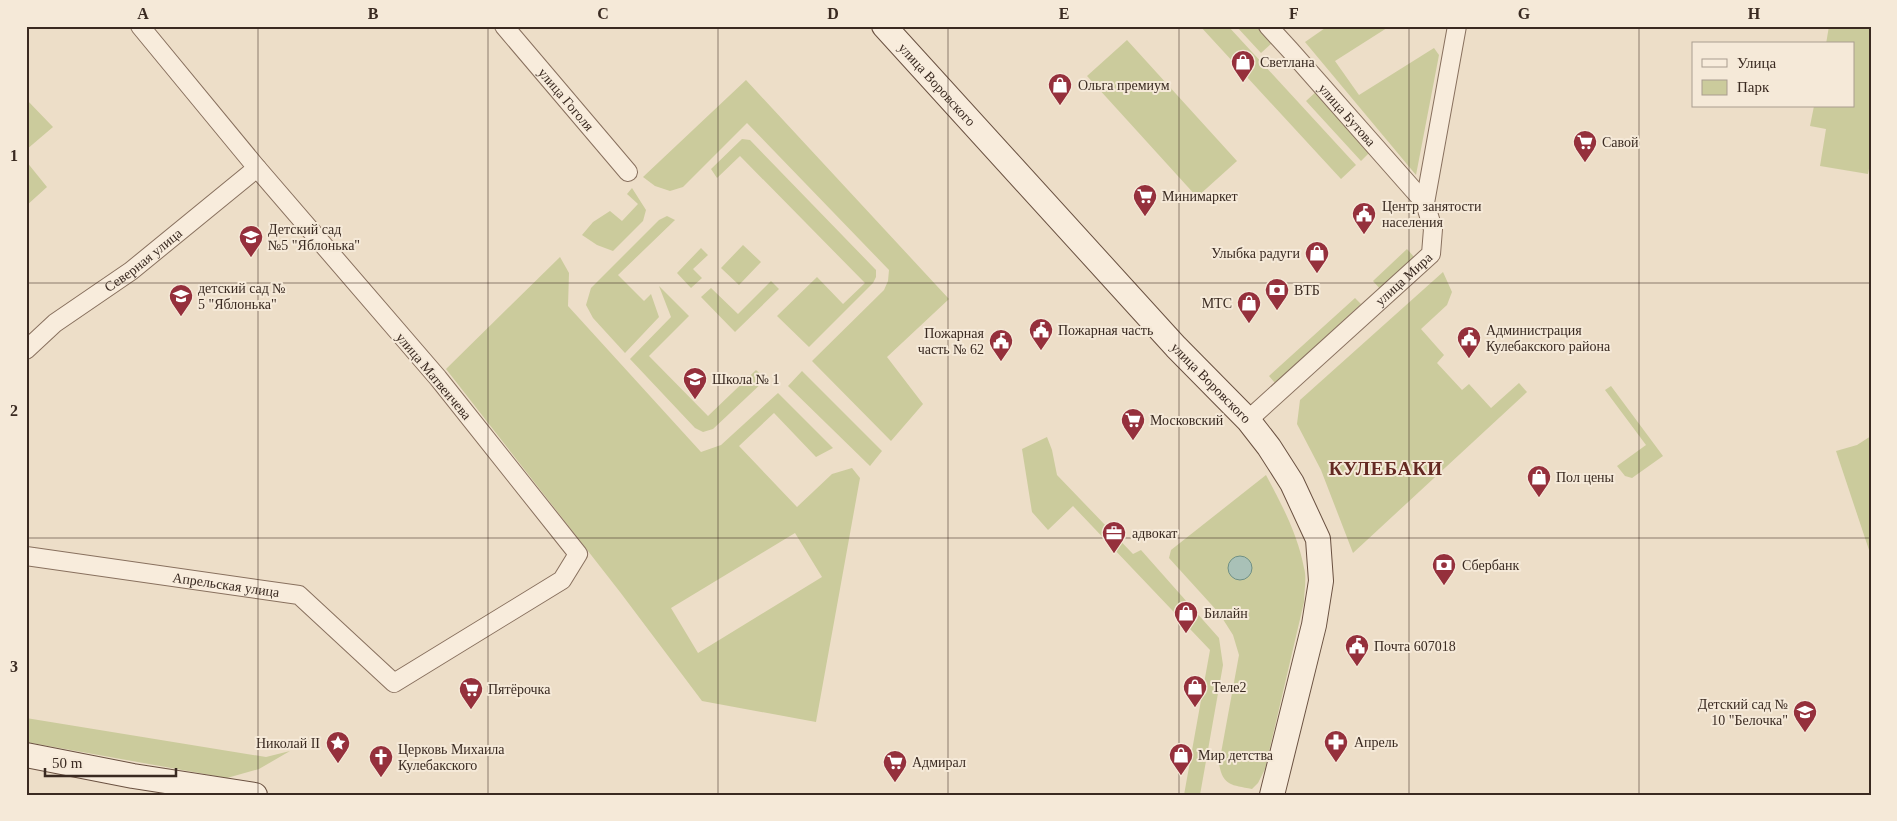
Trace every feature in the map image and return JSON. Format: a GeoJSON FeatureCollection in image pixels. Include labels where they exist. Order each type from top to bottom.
{"type":"FeatureCollection","features":[{"type":"Feature","properties":{"kind":"street","name":"улица Матвеичева"},"geometry":{"type":"LineString","coordinates":[[140,26],[257,168],[438,378],[578,554],[562,580],[394,683]]}},
{"type":"Feature","properties":{"kind":"street","name":"улица Гоголя"},"geometry":{"type":"LineString","coordinates":[[504,26],[628,172]]}},
{"type":"Feature","properties":{"kind":"street","name":"улица Воровского"},"geometry":{"type":"LineString","coordinates":[[884,26],[1176,347],[1248,420],[1292,483],[1318,539],[1321,581],[1314,625],[1272,795]]}},
{"type":"Feature","properties":{"kind":"street","name":"улица Бутова"},"geometry":{"type":"LineString","coordinates":[[1268,26],[1425,203]]}},
{"type":"Feature","properties":{"kind":"street","name":"улица Мира"},"geometry":{"type":"LineString","coordinates":[[1248,420],[1431,254],[1433,229],[1425,203],[1457,26]]}},
{"type":"Feature","properties":{"kind":"street","name":"Северная улица"},"geometry":{"type":"LineString","coordinates":[[26,350],[55,324],[131,271],[257,168]]}},
{"type":"Feature","properties":{"kind":"street","name":"Апрельская улица"},"geometry":{"type":"LineString","coordinates":[[26,556],[299,595],[394,683]]}},
{"type":"Feature","properties":{"kind":"street"},"geometry":{"type":"LineString","coordinates":[[26,755],[133,776],[254,795]]}},
{"type":"Feature","properties":{"kind":"green space"},"geometry":{"type":"Polygon","coordinates":[[[1200,26],[1228,26],[1356,165],[1341,179],[1200,26]]]}},
{"type":"Feature","properties":{"kind":"green space"},"geometry":{"type":"Polygon","coordinates":[[[1236,26],[1259,26],[1273,42],[1261,53],[1236,26]]]}},
{"type":"Feature","properties":{"kind":"green space"},"geometry":{"type":"Polygon","coordinates":[[[1328,26],[1390,26],[1335,61],[1359,95],[1434,48],[1439,55],[1416,175],[1305,42],[1328,26]]]}},
{"type":"Feature","properties":{"kind":"green space"},"geometry":{"type":"Polygon","coordinates":[[[1829,26],[1871,26],[1871,158],[1868,174],[1820,166],[1826,129],[1810,126],[1814,108],[1854,108],[1854,42],[1826,42],[1829,26]]]}},
{"type":"Feature","properties":{"kind":"green space"},"geometry":{"type":"Polygon","coordinates":[[[1127,40],[1237,161],[1197,197],[1087,76],[1127,40]]]}},
{"type":"Feature","properties":{"kind":"green space"},"geometry":{"type":"Polygon","coordinates":[[[746,80],[949,299],[887,357],[923,404],[891,441],[812,361],[884,290],[888,281],[889,270],[747,123],[683,187],[670,191],[655,186],[643,177],[746,80]]]}},
{"type":"Feature","properties":{"kind":"green space"},"geometry":{"type":"Polygon","coordinates":[[[1318,90],[1372,150],[1361,161],[1306,101],[1318,90]]]}},
{"type":"Feature","properties":{"kind":"green space"},"geometry":{"type":"Polygon","coordinates":[[[26,99],[53,127],[26,150],[26,99]]]}},
{"type":"Feature","properties":{"kind":"green space"},"geometry":{"type":"Polygon","coordinates":[[[742,139],[750,140],[876,270],[876,277],[873,283],[809,347],[777,316],[817,277],[843,304],[865,283],[740,156],[717,178],[711,169],[742,139]]]}},
{"type":"Feature","properties":{"kind":"green space"},"geometry":{"type":"Polygon","coordinates":[[[26,161],[47,187],[26,206],[26,161]]]}},
{"type":"Feature","properties":{"kind":"green space"},"geometry":{"type":"Polygon","coordinates":[[[632,188],[646,210],[643,221],[613,251],[597,245],[582,235],[593,222],[610,211],[622,221],[638,204],[627,194],[632,188]]]}},
{"type":"Feature","properties":{"kind":"green space"},"geometry":{"type":"Polygon","coordinates":[[[667,216],[675,220],[618,275],[644,301],[651,294],[659,317],[625,353],[593,318],[586,305],[591,288],[659,220],[667,216]]]}},
{"type":"Feature","properties":{"kind":"green space"},"geometry":{"type":"Polygon","coordinates":[[[743,245],[761,262],[739,285],[721,268],[743,245]]]}},
{"type":"Feature","properties":{"kind":"green space"},"geometry":{"type":"Polygon","coordinates":[[[701,248],[708,255],[693,269],[702,278],[691,288],[677,273],[701,248]]]}},
{"type":"Feature","properties":{"kind":"green space"},"geometry":{"type":"Polygon","coordinates":[[[1407,249],[1415,258],[1381,290],[1373,281],[1407,249]]]}},
{"type":"Feature","properties":{"kind":"green space"},"geometry":{"type":"Polygon","coordinates":[[[560,257],[569,273],[568,306],[701,452],[721,445],[778,393],[833,448],[816,457],[774,413],[739,446],[797,507],[832,474],[852,468],[860,478],[816,722],[702,701],[620,592],[446,369],[560,257]],[[795,533],[671,608],[698,653],[822,577],[795,533]]]}},
{"type":"Feature","properties":{"kind":"green space"},"geometry":{"type":"Polygon","coordinates":[[[1443,272],[1452,292],[1447,305],[1421,329],[1444,355],[1437,363],[1462,390],[1469,384],[1491,408],[1519,383],[1527,392],[1353,553],[1321,470],[1297,424],[1300,400],[1443,272]]]}},
{"type":"Feature","properties":{"kind":"green space"},"geometry":{"type":"Polygon","coordinates":[[[771,281],[779,289],[735,332],[701,297],[711,288],[738,314],[771,281]]]}},
{"type":"Feature","properties":{"kind":"green space"},"geometry":{"type":"Polygon","coordinates":[[[659,286],[689,316],[649,356],[708,416],[756,370],[766,379],[713,429],[703,432],[695,428],[630,359],[671,317],[659,286]]]}},
{"type":"Feature","properties":{"kind":"green space"},"geometry":{"type":"Polygon","coordinates":[[[1355,298],[1361,304],[1275,383],[1269,376],[1355,298]]]}},
{"type":"Feature","properties":{"kind":"green space"},"geometry":{"type":"Polygon","coordinates":[[[802,371],[882,451],[870,466],[788,386],[802,371]]]}},
{"type":"Feature","properties":{"kind":"green space"},"geometry":{"type":"Polygon","coordinates":[[[1611,386],[1663,456],[1632,478],[1625,476],[1617,466],[1646,445],[1605,390],[1611,386]]]}},
{"type":"Feature","properties":{"kind":"green space"},"geometry":{"type":"Polygon","coordinates":[[[1871,436],[1871,556],[1836,451],[1857,445],[1871,436]]]}},
{"type":"Feature","properties":{"kind":"green space"},"geometry":{"type":"Polygon","coordinates":[[[1047,437],[1052,450],[1057,475],[1133,554],[1141,550],[1219,638],[1223,665],[1200,795],[1184,795],[1210,650],[1073,506],[1048,530],[1032,512],[1022,449],[1047,437]]]}},
{"type":"Feature","properties":{"kind":"green space"},"geometry":{"type":"Polygon","coordinates":[[[1266,475],[1294,532],[1305,572],[1305,585],[1304,602],[1265,769],[1258,783],[1252,789],[1226,781],[1219,764],[1239,655],[1233,635],[1219,613],[1169,558],[1171,550],[1266,475]]]}},
{"type":"Feature","properties":{"kind":"green space"},"geometry":{"type":"Polygon","coordinates":[[[26,718],[266,757],[290,751],[259,769],[227,778],[26,742],[26,718]]]}},
{"type":"Feature","properties":{"kind":"shaded area"},"geometry":{"type":"Polygon","coordinates":[[[1240,556],[1248,560],[1252,568],[1248,576],[1240,580],[1232,576],[1228,568],[1232,560],[1240,556]]]}},
{"type":"Feature","properties":{"kind":"place","name":"Светлана"},"geometry":{"type":"Point","coordinates":[1243,83]}},
{"type":"Feature","properties":{"kind":"place","name":"Ольга премиум"},"geometry":{"type":"Point","coordinates":[1060,106]}},
{"type":"Feature","properties":{"kind":"place","name":"Савой"},"geometry":{"type":"Point","coordinates":[1585,163]}},
{"type":"Feature","properties":{"kind":"place","name":"Минимаркет"},"geometry":{"type":"Point","coordinates":[1145,217]}},
{"type":"Feature","properties":{"kind":"place","name":"Центр занятости населения"},"geometry":{"type":"Point","coordinates":[1364,235]}},
{"type":"Feature","properties":{"kind":"place","name":"Детский сад №5 \"Яблонька\""},"geometry":{"type":"Point","coordinates":[251,258]}},
{"type":"Feature","properties":{"kind":"place","name":"Улыбка радуги"},"geometry":{"type":"Point","coordinates":[1317,274]}},
{"type":"Feature","properties":{"kind":"place","name":"ВТБ"},"geometry":{"type":"Point","coordinates":[1277,311]}},
{"type":"Feature","properties":{"kind":"place","name":"детский сад № 5 \"Яблонька\""},"geometry":{"type":"Point","coordinates":[181,317]}},
{"type":"Feature","properties":{"kind":"place","name":"МТС"},"geometry":{"type":"Point","coordinates":[1249,324]}},
{"type":"Feature","properties":{"kind":"place","name":"Пожарная часть"},"geometry":{"type":"Point","coordinates":[1041,351]}},
{"type":"Feature","properties":{"kind":"place","name":"Администрация Кулебакского района"},"geometry":{"type":"Point","coordinates":[1469,359]}},
{"type":"Feature","properties":{"kind":"place","name":"Пожарная часть № 62"},"geometry":{"type":"Point","coordinates":[1001,362]}},
{"type":"Feature","properties":{"kind":"place","name":"Школа № 1"},"geometry":{"type":"Point","coordinates":[695,400]}},
{"type":"Feature","properties":{"kind":"place","name":"Московский"},"geometry":{"type":"Point","coordinates":[1133,441]}},
{"type":"Feature","properties":{"kind":"place","name":"Пол цены"},"geometry":{"type":"Point","coordinates":[1539,498]}},
{"type":"Feature","properties":{"kind":"place","name":"адвокат"},"geometry":{"type":"Point","coordinates":[1114,554]}},
{"type":"Feature","properties":{"kind":"place","name":"Сбербанк"},"geometry":{"type":"Point","coordinates":[1444,586]}},
{"type":"Feature","properties":{"kind":"place","name":"Билайн"},"geometry":{"type":"Point","coordinates":[1186,634]}},
{"type":"Feature","properties":{"kind":"place","name":"Почта 607018"},"geometry":{"type":"Point","coordinates":[1357,667]}},
{"type":"Feature","properties":{"kind":"place","name":"Теле2"},"geometry":{"type":"Point","coordinates":[1195,708]}},
{"type":"Feature","properties":{"kind":"place","name":"Пятёрочка"},"geometry":{"type":"Point","coordinates":[471,710]}},
{"type":"Feature","properties":{"kind":"place","name":"Детский сад № 10 \"Белочка\""},"geometry":{"type":"Point","coordinates":[1805,733]}},
{"type":"Feature","properties":{"kind":"place","name":"Апрель"},"geometry":{"type":"Point","coordinates":[1336,763]}},
{"type":"Feature","properties":{"kind":"place","name":"Николай II"},"geometry":{"type":"Point","coordinates":[338,764]}},
{"type":"Feature","properties":{"kind":"place","name":"Мир детства"},"geometry":{"type":"Point","coordinates":[1181,776]}},
{"type":"Feature","properties":{"kind":"place","name":"Церковь Михаила Кулебакского"},"geometry":{"type":"Point","coordinates":[381,778]}},
{"type":"Feature","properties":{"kind":"place","name":"Адмирал"},"geometry":{"type":"Point","coordinates":[895,783]}},
{"type":"Feature","properties":{"kind":"district","name":"КУЛЕБАКИ"},"geometry":{"type":"Point","coordinates":[1386,468]}}]}
